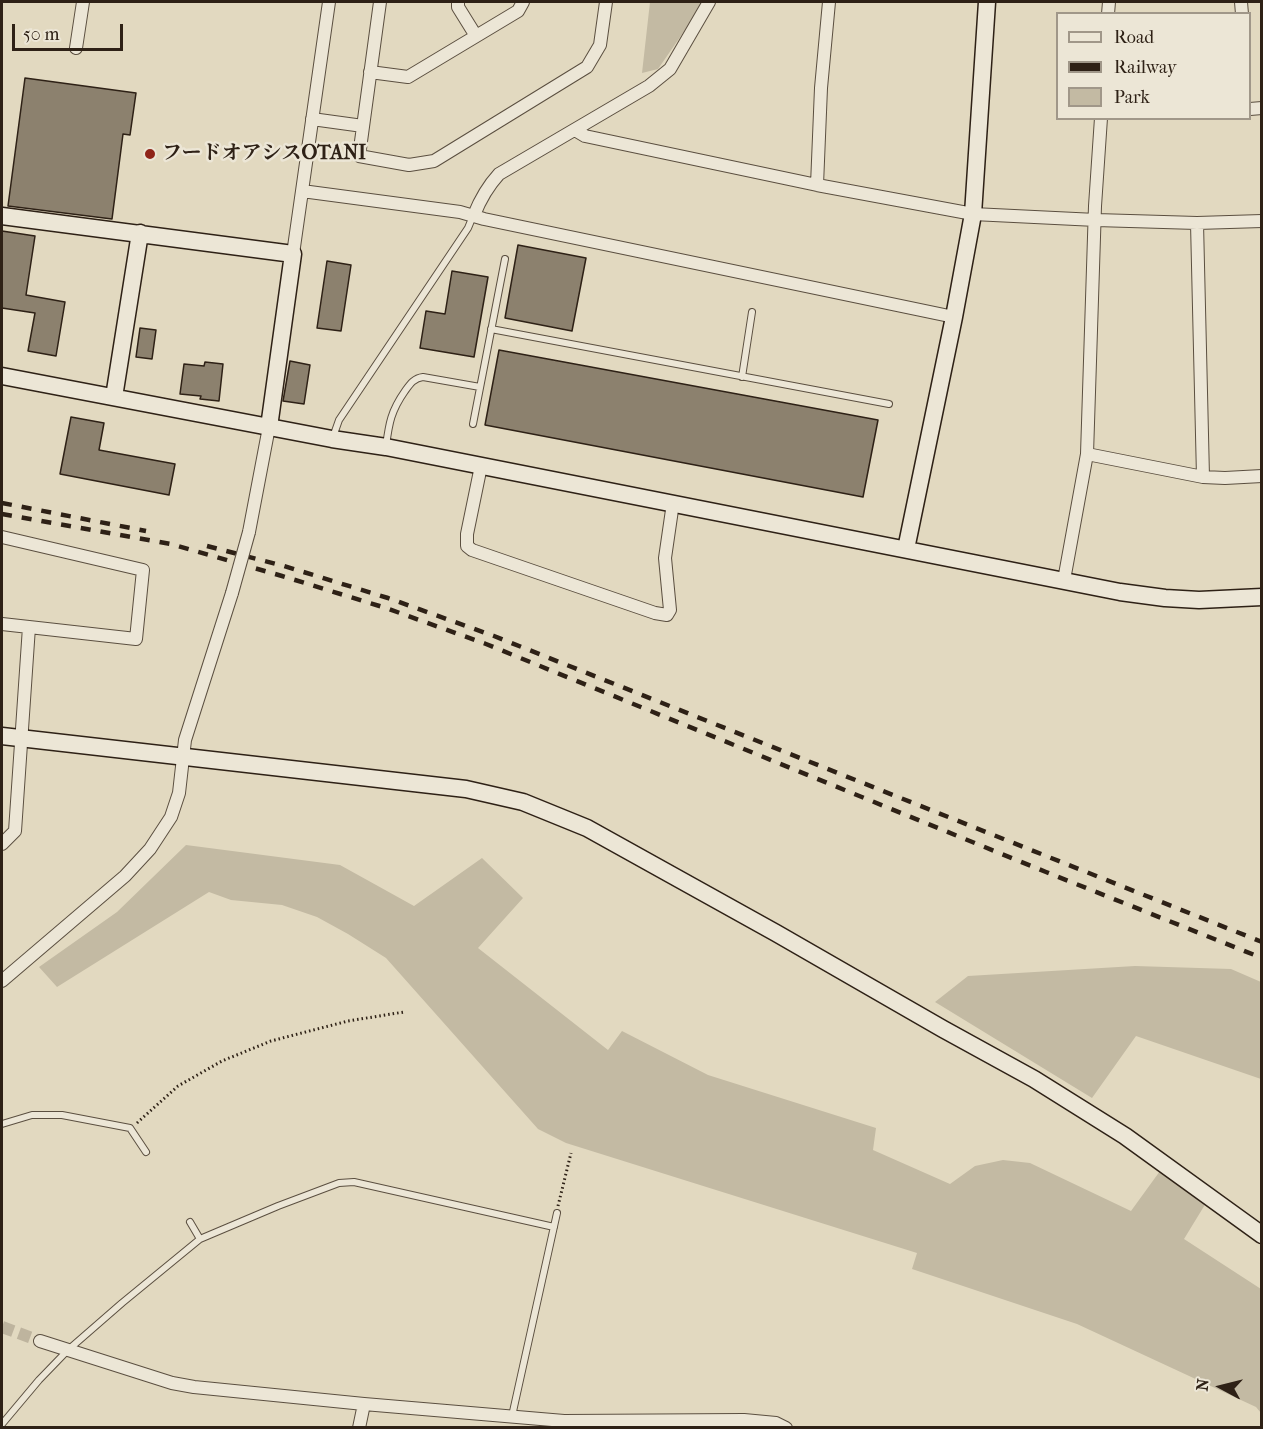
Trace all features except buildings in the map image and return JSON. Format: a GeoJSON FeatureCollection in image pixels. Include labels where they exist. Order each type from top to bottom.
{"type":"FeatureCollection","features":[{"type":"Feature","properties":{"kind":"street"},"geometry":{"type":"LineString","coordinates":[[76,48],[83,2]]}},
{"type":"Feature","properties":{"kind":"street"},"geometry":{"type":"LineString","coordinates":[[2,981],[125,876],[150,849],[171,817],[179,794],[185,740],[249,532],[269,427],[329,2]]}},
{"type":"Feature","properties":{"kind":"street"},"geometry":{"type":"LineString","coordinates":[[380,2],[359,156],[409,165],[434,161],[587,67],[600,45],[606,2]]}},
{"type":"Feature","properties":{"kind":"street"},"geometry":{"type":"LineString","coordinates":[[458,2],[458,7],[476,36]]}},
{"type":"Feature","properties":{"kind":"street"},"geometry":{"type":"LineString","coordinates":[[370,72],[408,77],[518,11],[523,2]]}},
{"type":"Feature","properties":{"kind":"street"},"geometry":{"type":"LineString","coordinates":[[474,215],[485,192],[499,174],[649,86],[670,69],[709,2]]}},
{"type":"Feature","properties":{"kind":"street"},"geometry":{"type":"LineString","coordinates":[[816,185],[830,2]]}},
{"type":"Feature","properties":{"kind":"street"},"geometry":{"type":"LineString","coordinates":[[906,549],[973,214],[987,2]]}},
{"type":"Feature","properties":{"kind":"street"},"geometry":{"type":"LineString","coordinates":[[312,119],[363,126]]}},
{"type":"Feature","properties":{"kind":"street"},"geometry":{"type":"LineString","coordinates":[[1064,580],[1087,454],[1101,120]]}},
{"type":"Feature","properties":{"kind":"street"},"geometry":{"type":"LineString","coordinates":[[574,130],[585,136],[816,185],[973,214],[1197,224],[1262,221]]}},
{"type":"Feature","properties":{"kind":"street"},"geometry":{"type":"LineString","coordinates":[[302,191],[460,212],[506,224],[954,317]]}},
{"type":"Feature","properties":{"kind":"street"},"geometry":{"type":"LineString","coordinates":[[2,216],[293,254]]}},
{"type":"Feature","properties":{"kind":"street"},"geometry":{"type":"LineString","coordinates":[[1197,224],[1203,477]]}},
{"type":"Feature","properties":{"kind":"street"},"geometry":{"type":"LineString","coordinates":[[114,397],[140,233]]}},
{"type":"Feature","properties":{"kind":"street"},"geometry":{"type":"LineString","coordinates":[[2,376],[481,465],[1120,592],[1199,600],[1262,597]]}},
{"type":"Feature","properties":{"kind":"street"},"geometry":{"type":"LineString","coordinates":[[1087,454],[1203,477],[1262,476]]}},
{"type":"Feature","properties":{"kind":"street"},"geometry":{"type":"LineString","coordinates":[[481,465],[467,534],[467,546],[472,550],[655,613],[667,615],[670,610],[665,558],[673,503]]}},
{"type":"Feature","properties":{"kind":"street"},"geometry":{"type":"LineString","coordinates":[[2,537],[143,570],[136,639],[2,624]]}},
{"type":"Feature","properties":{"kind":"street"},"geometry":{"type":"LineString","coordinates":[[2,844],[15,831],[29,627]]}},
{"type":"Feature","properties":{"kind":"street"},"geometry":{"type":"LineString","coordinates":[[2,736],[466,789],[523,802],[587,828],[1034,1079],[1125,1136],[1262,1234]]}},
{"type":"Feature","properties":{"kind":"street"},"geometry":{"type":"LineString","coordinates":[[40,1341],[172,1383],[194,1387],[564,1421],[744,1420],[776,1423],[786,1428]]}},
{"type":"Feature","properties":{"kind":"street"},"geometry":{"type":"LineString","coordinates":[[359,1428],[364,1404]]}},
{"type":"Feature","properties":{"kind":"lane"},"geometry":{"type":"LineString","coordinates":[[332,439],[339,420],[468,228],[474,215]]}},
{"type":"Feature","properties":{"kind":"lane"},"geometry":{"type":"LineString","coordinates":[[473,424],[505,259]]}},
{"type":"Feature","properties":{"kind":"lane"},"geometry":{"type":"LineString","coordinates":[[742,376],[752,312]]}},
{"type":"Feature","properties":{"kind":"lane"},"geometry":{"type":"LineString","coordinates":[[491,329],[889,404]]}},
{"type":"Feature","properties":{"kind":"lane"},"geometry":{"type":"LineString","coordinates":[[386,447],[395,405],[411,382],[417,378],[423,377],[480,387]]}},
{"type":"Feature","properties":{"kind":"lane"},"geometry":{"type":"LineString","coordinates":[[2,1124],[32,1115],[62,1115],[130,1128],[146,1152]]}},
{"type":"Feature","properties":{"kind":"lane"},"geometry":{"type":"LineString","coordinates":[[2,1424],[68,1350],[200,1239],[339,1183],[354,1182],[554,1227]]}},
{"type":"Feature","properties":{"kind":"lane"},"geometry":{"type":"LineString","coordinates":[[512,1417],[556,1213]]}},
{"type":"Feature","properties":{"kind":"lane"},"geometry":{"type":"LineString","coordinates":[[190,1222],[200,1239]]}},
{"type":"Feature","properties":{"kind":"path"},"geometry":{"type":"LineString","coordinates":[[130,1128],[178,1086],[222,1061],[271,1041],[348,1021],[404,1012]]}},
{"type":"Feature","properties":{"kind":"path"},"geometry":{"type":"LineString","coordinates":[[556,1213],[571,1153]]}},
{"type":"Feature","properties":{"kind":"green space"},"geometry":{"type":"Polygon","coordinates":[[[650,2],[702,2],[658,69],[642,73],[650,2]]]}},
{"type":"Feature","properties":{"kind":"green space"},"geometry":{"type":"Polygon","coordinates":[[[186,845],[340,865],[414,906],[482,858],[523,898],[478,948],[608,1050],[622,1031],[708,1075],[876,1128],[873,1150],[950,1184],[975,1166],[1003,1160],[1030,1163],[1131,1211],[1160,1171],[1206,1203],[1184,1239],[1261,1289],[1261,1413],[1256,1407],[1077,1324],[912,1269],[917,1253],[566,1143],[538,1129],[386,958],[317,917],[282,905],[231,900],[209,892],[57,987],[39,967],[117,912],[186,845]]]}},
{"type":"Feature","properties":{"kind":"green space"},"geometry":{"type":"Polygon","coordinates":[[[1135,966],[1231,969],[1261,982],[1261,1079],[1136,1036],[1092,1098],[935,1002],[968,976],[1135,966]]]}},
{"type":"Feature","properties":{"kind":"tunnel"},"geometry":{"type":"LineString","coordinates":[[2,1327],[40,1341]]}},
{"type":"Feature","properties":{"kind":"railway"},"geometry":{"type":"LineString","coordinates":[[2,503],[146,531]]}},
{"type":"Feature","properties":{"kind":"railway"},"geometry":{"type":"LineString","coordinates":[[2,514],[171,544],[386,608],[486,644],[1262,958]]}},
{"type":"Feature","properties":{"kind":"railway"},"geometry":{"type":"LineString","coordinates":[[207,546],[284,566],[388,598],[494,636],[1262,942]]}},
{"type":"Feature","properties":{"kind":"place","name":"フードオアシスOTANI"},"geometry":{"type":"Point","coordinates":[150,154]}}]}
